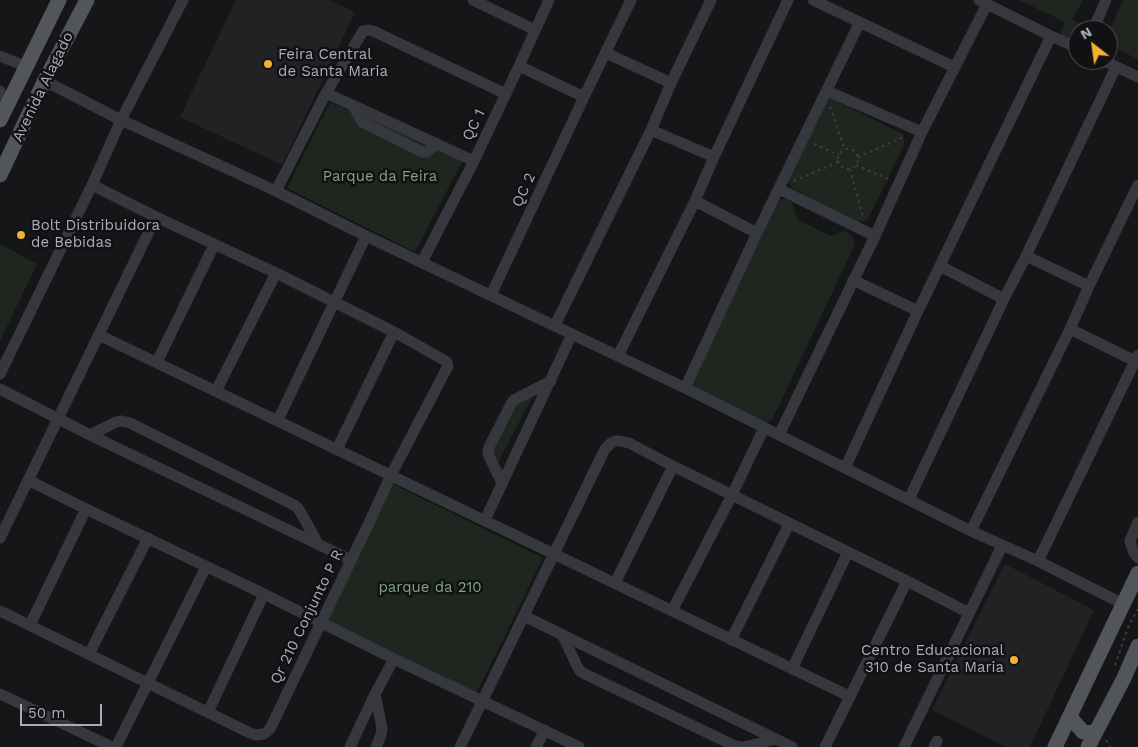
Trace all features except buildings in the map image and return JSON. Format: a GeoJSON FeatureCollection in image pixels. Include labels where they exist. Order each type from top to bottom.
{"type":"FeatureCollection","features":[{"type":"Feature","properties":{"kind":"main road","name":"Avenida Alagado"},"geometry":{"type":"LineString","coordinates":[[0,120],[59,0]]}},
{"type":"Feature","properties":{"kind":"main road","name":"Avenida Alagado"},"geometry":{"type":"LineString","coordinates":[[0,175],[45,81],[87,0]]}},
{"type":"Feature","properties":{"kind":"main road"},"geometry":{"type":"LineString","coordinates":[[1055,747],[1138,573]]}},
{"type":"Feature","properties":{"kind":"main road"},"geometry":{"type":"LineString","coordinates":[[1088,747],[1138,646]]}},
{"type":"Feature","properties":{"kind":"main road"},"geometry":{"type":"LineString","coordinates":[[1070,716],[1083,732],[1095,733]]}},
{"type":"Feature","properties":{"kind":"street"},"geometry":{"type":"LineString","coordinates":[[0,374],[92,185],[121,120],[183,0]]}},
{"type":"Feature","properties":{"kind":"street"},"geometry":{"type":"LineString","coordinates":[[473,0],[535,30]]}},
{"type":"Feature","properties":{"kind":"street","name":"QC 1"},"geometry":{"type":"LineString","coordinates":[[422,262],[474,161],[549,0]]}},
{"type":"Feature","properties":{"kind":"street","name":"QC 2"},"geometry":{"type":"LineString","coordinates":[[491,295],[631,0]]}},
{"type":"Feature","properties":{"kind":"street"},"geometry":{"type":"LineString","coordinates":[[555,325],[651,130],[671,83],[711,0]]}},
{"type":"Feature","properties":{"kind":"street"},"geometry":{"type":"LineString","coordinates":[[618,356],[695,201],[788,0]]}},
{"type":"Feature","properties":{"kind":"street"},"geometry":{"type":"LineString","coordinates":[[813,0],[954,67]]}},
{"type":"Feature","properties":{"kind":"street"},"geometry":{"type":"LineString","coordinates":[[1097,20],[1106,0]]}},
{"type":"Feature","properties":{"kind":"street"},"geometry":{"type":"LineString","coordinates":[[779,435],[852,280],[875,236],[983,2],[1068,44]]}},
{"type":"Feature","properties":{"kind":"street"},"geometry":{"type":"LineString","coordinates":[[685,388],[757,233],[784,186],[860,22]]}},
{"type":"Feature","properties":{"kind":"street"},"geometry":{"type":"LineString","coordinates":[[276,191],[326,93],[361,33],[366,30],[373,31],[506,94]]}},
{"type":"Feature","properties":{"kind":"street"},"geometry":{"type":"LineString","coordinates":[[845,468],[918,311],[1051,36]]}},
{"type":"Feature","properties":{"kind":"street"},"geometry":{"type":"LineString","coordinates":[[606,53],[671,83]]}},
{"type":"Feature","properties":{"kind":"street"},"geometry":{"type":"LineString","coordinates":[[0,56],[26,66]]}},
{"type":"Feature","properties":{"kind":"street"},"geometry":{"type":"LineString","coordinates":[[519,66],[584,97]]}},
{"type":"Feature","properties":{"kind":"street"},"geometry":{"type":"LineString","coordinates":[[1118,68],[1138,77]]}},
{"type":"Feature","properties":{"kind":"street"},"geometry":{"type":"LineString","coordinates":[[909,499],[1115,70]]}},
{"type":"Feature","properties":{"kind":"street"},"geometry":{"type":"LineString","coordinates":[[45,81],[121,120],[276,191],[685,388],[971,531],[1123,604]]}},
{"type":"Feature","properties":{"kind":"street"},"geometry":{"type":"LineString","coordinates":[[0,91],[7,106]]}},
{"type":"Feature","properties":{"kind":"street"},"geometry":{"type":"LineString","coordinates":[[827,91],[922,132]]}},
{"type":"Feature","properties":{"kind":"street"},"geometry":{"type":"LineString","coordinates":[[326,93],[354,107],[362,122],[422,152],[427,152],[436,143],[474,161]]}},
{"type":"Feature","properties":{"kind":"street"},"geometry":{"type":"LineString","coordinates":[[651,130],[714,157]]}},
{"type":"Feature","properties":{"kind":"street","name":"Qr 210 Conjunto P R"},"geometry":{"type":"LineString","coordinates":[[0,611],[250,733],[256,735],[264,734],[270,729],[391,475],[448,366],[444,360],[394,332],[92,185]]}},
{"type":"Feature","properties":{"kind":"street"},"geometry":{"type":"LineString","coordinates":[[971,531],[1138,185]]}},
{"type":"Feature","properties":{"kind":"street"},"geometry":{"type":"LineString","coordinates":[[784,186],[875,236]]}},
{"type":"Feature","properties":{"kind":"street"},"geometry":{"type":"LineString","coordinates":[[695,201],[757,233]]}},
{"type":"Feature","properties":{"kind":"street"},"geometry":{"type":"LineString","coordinates":[[0,538],[156,217]]}},
{"type":"Feature","properties":{"kind":"street"},"geometry":{"type":"LineString","coordinates":[[278,420],[366,236]]}},
{"type":"Feature","properties":{"kind":"street"},"geometry":{"type":"LineString","coordinates":[[157,362],[214,245]]}},
{"type":"Feature","properties":{"kind":"street"},"geometry":{"type":"LineString","coordinates":[[1026,256],[1089,286]]}},
{"type":"Feature","properties":{"kind":"street"},"geometry":{"type":"LineString","coordinates":[[940,266],[1004,299]]}},
{"type":"Feature","properties":{"kind":"street"},"geometry":{"type":"LineString","coordinates":[[216,391],[276,273]]}},
{"type":"Feature","properties":{"kind":"street"},"geometry":{"type":"LineString","coordinates":[[852,280],[918,311]]}},
{"type":"Feature","properties":{"kind":"street"},"geometry":{"type":"LineString","coordinates":[[1038,562],[1136,358],[1070,329]]}},
{"type":"Feature","properties":{"kind":"street"},"geometry":{"type":"LineString","coordinates":[[337,449],[394,332]]}},
{"type":"Feature","properties":{"kind":"street"},"geometry":{"type":"LineString","coordinates":[[485,520],[572,334]]}},
{"type":"Feature","properties":{"kind":"street"},"geometry":{"type":"LineString","coordinates":[[99,335],[849,696]]}},
{"type":"Feature","properties":{"kind":"street"},"geometry":{"type":"LineString","coordinates":[[502,483],[488,454],[489,447],[514,400],[551,381]]}},
{"type":"Feature","properties":{"kind":"street"},"geometry":{"type":"LineString","coordinates":[[0,389],[90,435],[352,560]]}},
{"type":"Feature","properties":{"kind":"street"},"geometry":{"type":"LineString","coordinates":[[90,435],[116,422],[130,423],[294,505],[298,508],[316,542]]}},
{"type":"Feature","properties":{"kind":"street"},"geometry":{"type":"LineString","coordinates":[[672,611],[732,495],[764,428]]}},
{"type":"Feature","properties":{"kind":"street"},"geometry":{"type":"LineString","coordinates":[[460,747],[605,449],[610,443],[620,441],[629,443],[969,613]]}},
{"type":"Feature","properties":{"kind":"street"},"geometry":{"type":"LineString","coordinates":[[615,583],[673,466]]}},
{"type":"Feature","properties":{"kind":"street"},"geometry":{"type":"LineString","coordinates":[[28,480],[579,747]]}},
{"type":"Feature","properties":{"kind":"street"},"geometry":{"type":"LineString","coordinates":[[30,625],[86,509]]}},
{"type":"Feature","properties":{"kind":"street"},"geometry":{"type":"LineString","coordinates":[[1138,522],[1130,541],[1133,551],[1138,558]]}},
{"type":"Feature","properties":{"kind":"street"},"geometry":{"type":"LineString","coordinates":[[731,640],[789,524]]}},
{"type":"Feature","properties":{"kind":"street"},"geometry":{"type":"LineString","coordinates":[[90,654],[148,538]]}},
{"type":"Feature","properties":{"kind":"street"},"geometry":{"type":"LineString","coordinates":[[904,747],[1002,546]]}},
{"type":"Feature","properties":{"kind":"street"},"geometry":{"type":"LineString","coordinates":[[792,669],[848,552]]}},
{"type":"Feature","properties":{"kind":"street"},"geometry":{"type":"LineString","coordinates":[[116,747],[206,567]]}},
{"type":"Feature","properties":{"kind":"street"},"geometry":{"type":"LineString","coordinates":[[825,747],[907,581]]}},
{"type":"Feature","properties":{"kind":"street"},"geometry":{"type":"LineString","coordinates":[[208,712],[264,594]]}},
{"type":"Feature","properties":{"kind":"street"},"geometry":{"type":"LineString","coordinates":[[524,616],[792,747]]}},
{"type":"Feature","properties":{"kind":"street"},"geometry":{"type":"LineString","coordinates":[[562,634],[576,666],[586,674],[735,746],[743,747],[776,739]]}},
{"type":"Feature","properties":{"kind":"street"},"geometry":{"type":"LineString","coordinates":[[350,747],[394,659]]}},
{"type":"Feature","properties":{"kind":"street"},"geometry":{"type":"LineString","coordinates":[[0,694],[112,747]]}},
{"type":"Feature","properties":{"kind":"street"},"geometry":{"type":"LineString","coordinates":[[375,694],[382,728],[376,747]]}},
{"type":"Feature","properties":{"kind":"street"},"geometry":{"type":"LineString","coordinates":[[536,747],[545,730]]}},
{"type":"Feature","properties":{"kind":"path"},"geometry":{"type":"LineString","coordinates":[[830,107],[845,150]]}},
{"type":"Feature","properties":{"kind":"path"},"geometry":{"type":"LineString","coordinates":[[903,134],[905,141]]}},
{"type":"Feature","properties":{"kind":"path"},"geometry":{"type":"LineString","coordinates":[[858,157],[904,137]]}},
{"type":"Feature","properties":{"kind":"path"},"geometry":{"type":"LineString","coordinates":[[813,144],[839,155]]}},
{"type":"Feature","properties":{"kind":"path"},"geometry":{"type":"LineString","coordinates":[[845,150],[853,151],[858,157],[856,165],[850,169],[843,168],[838,162],[839,155],[845,150]]}},
{"type":"Feature","properties":{"kind":"path"},"geometry":{"type":"LineString","coordinates":[[784,186],[838,162]]}},
{"type":"Feature","properties":{"kind":"path"},"geometry":{"type":"LineString","coordinates":[[856,165],[888,179]]}},
{"type":"Feature","properties":{"kind":"path"},"geometry":{"type":"LineString","coordinates":[[850,169],[864,221]]}},
{"type":"Feature","properties":{"kind":"path"},"geometry":{"type":"LineString","coordinates":[[1114,668],[1129,625],[1138,609]]}},
{"type":"Feature","properties":{"kind":"shaded area","name":"Feira Central de Santa Maria"},"geometry":{"type":"Polygon","coordinates":[[[236,0],[329,0],[355,12],[282,165],[180,117],[236,0]]]}},
{"type":"Feature","properties":{"kind":"shaded area","name":"Centro Educacional 310 de Santa Maria"},"geometry":{"type":"Polygon","coordinates":[[[1005,564],[1094,610],[1030,747],[1006,747],[932,710],[1005,564]]]}},
{"type":"Feature","properties":{"kind":"green space"},"geometry":{"type":"Polygon","coordinates":[[[1019,0],[1083,0],[1072,20],[1068,20],[1068,39],[1060,35],[1065,22],[1019,0]]]}},
{"type":"Feature","properties":{"kind":"green space"},"geometry":{"type":"Polygon","coordinates":[[[1123,0],[1138,0],[1138,59],[1118,50],[1118,20],[1114,20],[1123,0]]]}},
{"type":"Feature","properties":{"kind":"green space"},"geometry":{"type":"Polygon","coordinates":[[[827,99],[832,99],[903,134],[904,137],[904,145],[868,219],[864,221],[856,222],[792,188],[788,183],[827,99]]]}},
{"type":"Feature","properties":{"kind":"green space","name":"Parque da Feira"},"geometry":{"type":"Polygon","coordinates":[[[330,103],[390,124],[463,160],[415,252],[287,188],[330,103]]]}},
{"type":"Feature","properties":{"kind":"green space"},"geometry":{"type":"Polygon","coordinates":[[[783,199],[792,203],[797,219],[830,236],[845,231],[852,236],[855,244],[774,416],[765,423],[694,389],[690,380],[779,200],[783,199]]]}},
{"type":"Feature","properties":{"kind":"green space"},"geometry":{"type":"Polygon","coordinates":[[[0,244],[37,264],[0,341],[0,244]]]}},
{"type":"Feature","properties":{"kind":"green space"},"geometry":{"type":"Polygon","coordinates":[[[536,391],[496,466],[489,450],[514,402],[536,391]]]}},
{"type":"Feature","properties":{"kind":"green space","name":"parque da 210"},"geometry":{"type":"Polygon","coordinates":[[[389,482],[543,558],[475,696],[322,622],[389,482]]]}},
{"type":"Feature","properties":{"kind":"place","name":"Feira Central de Santa Maria"},"geometry":{"type":"Point","coordinates":[268,64]}},
{"type":"Feature","properties":{"kind":"place","name":"Bolt Distribuidora de Bebidas"},"geometry":{"type":"Point","coordinates":[21,235]}},
{"type":"Feature","properties":{"kind":"place","name":"Centro Educacional 310 de Santa Maria"},"geometry":{"type":"Point","coordinates":[1014,660]}}]}
